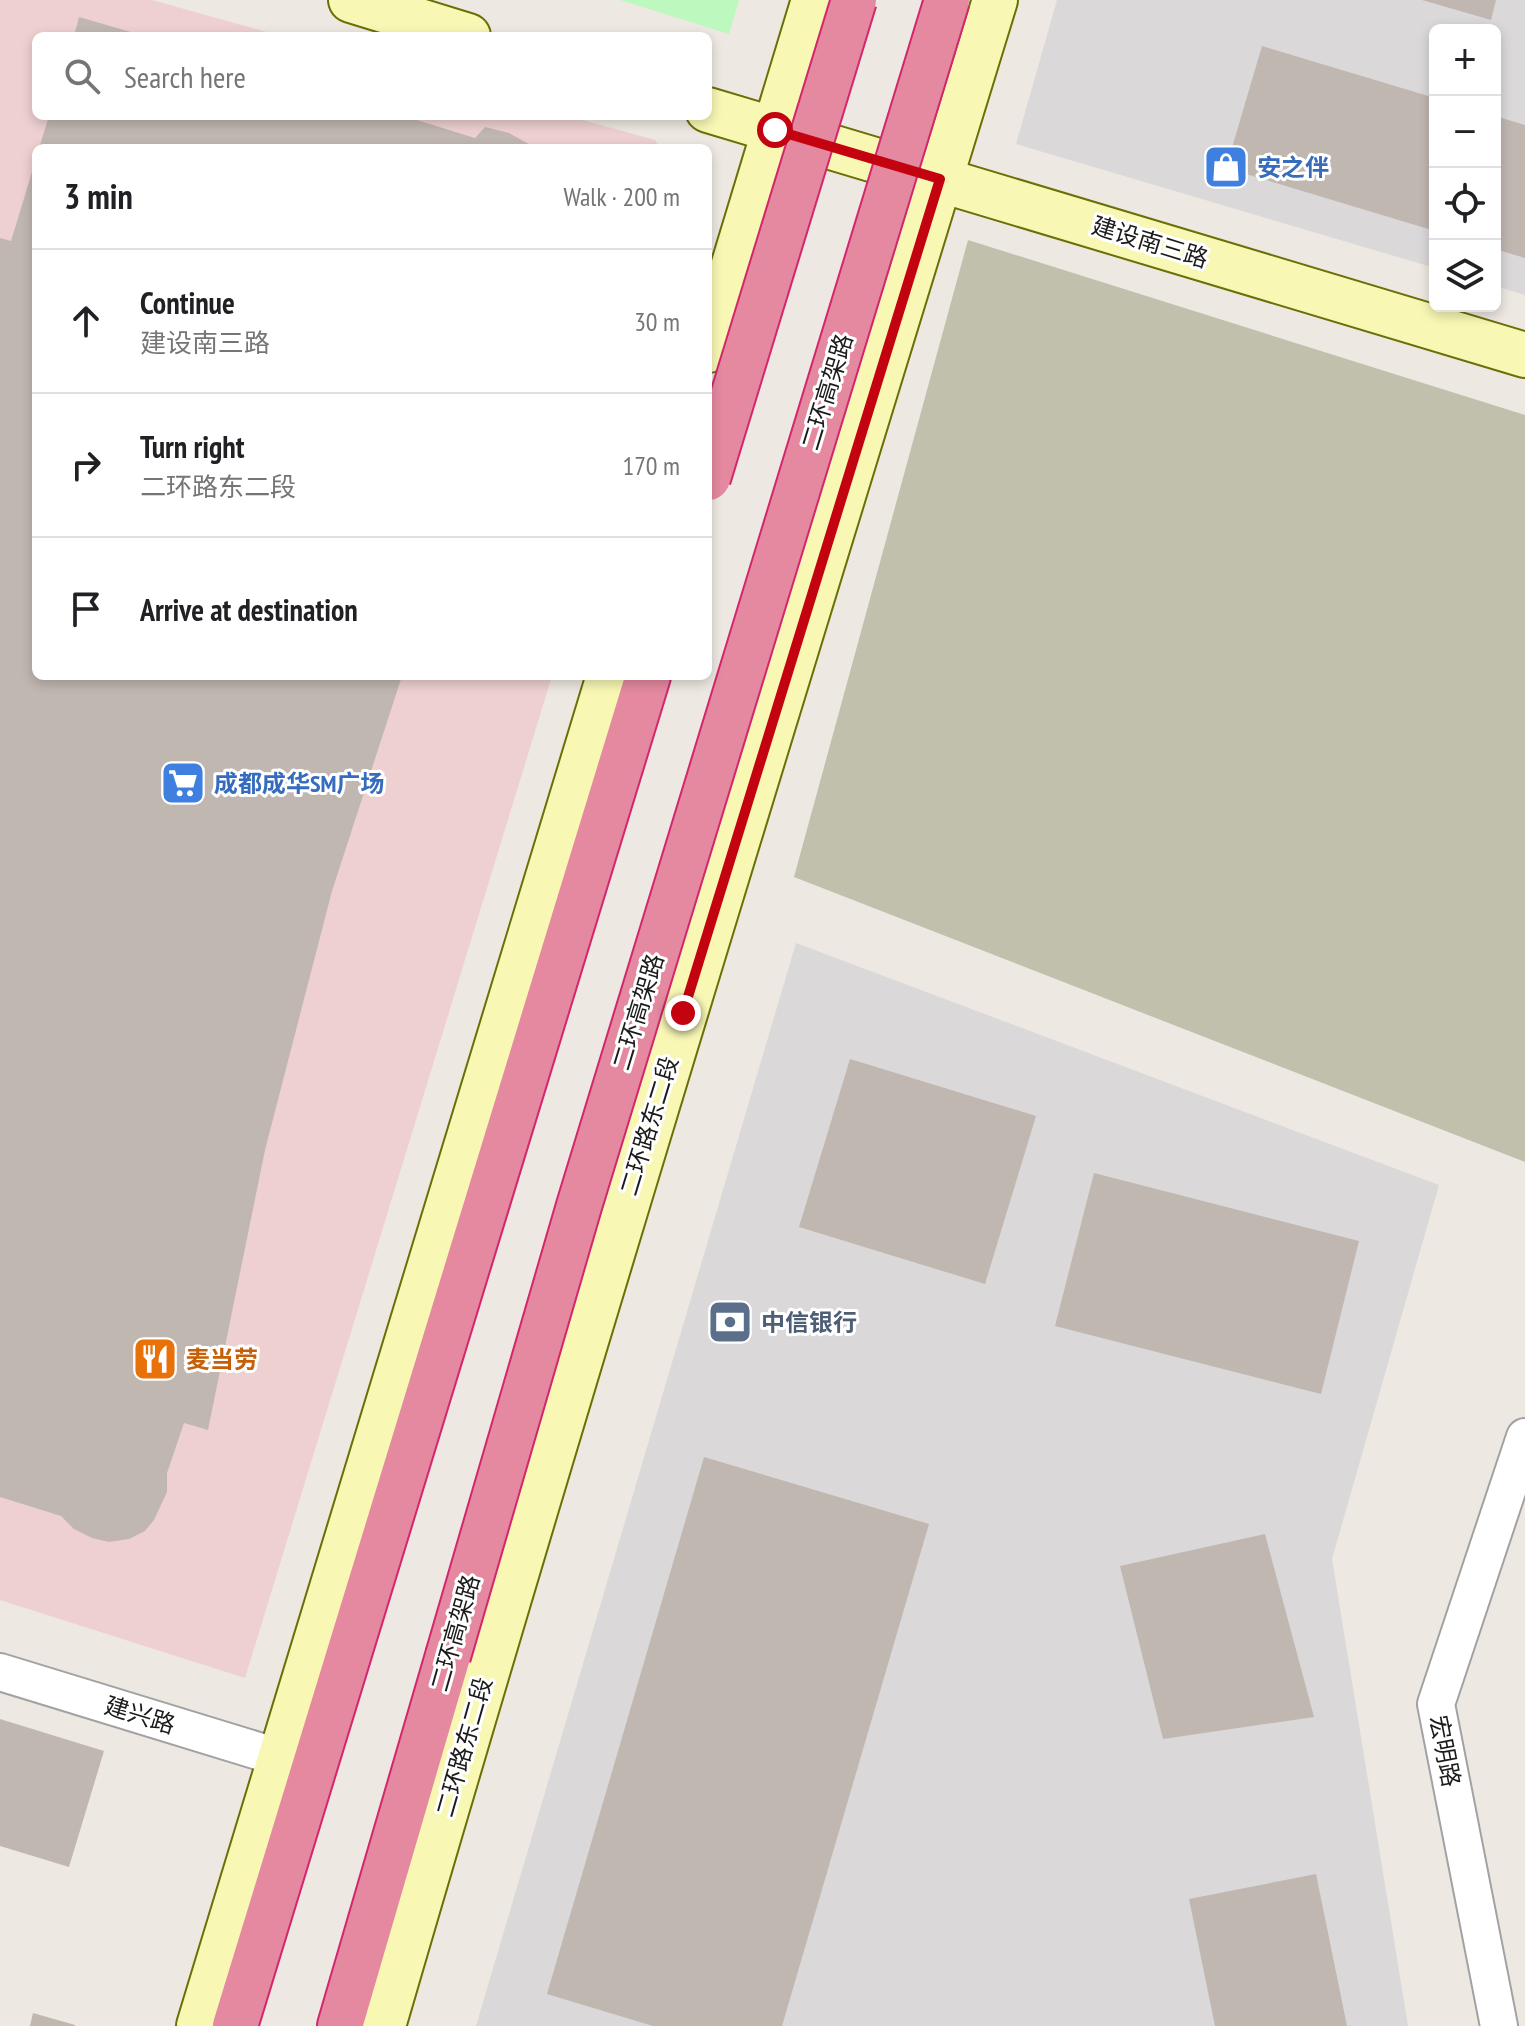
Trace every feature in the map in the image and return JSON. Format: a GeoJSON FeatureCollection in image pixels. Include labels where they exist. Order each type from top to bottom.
{"type":"FeatureCollection","features":[{"type":"Feature","properties":{"kind":"highway"},"geometry":{"type":"LineString","coordinates":[[712,465],[854,0]]}},
{"type":"Feature","properties":{"kind":"highway","name":"二环高架路"},"geometry":{"type":"LineString","coordinates":[[340,2026],[579,1206],[947,0]]}},
{"type":"Feature","properties":{"kind":"highway"},"geometry":{"type":"LineString","coordinates":[[235,2026],[647,680]]}},
{"type":"Feature","properties":{"kind":"main road"},"geometry":{"type":"LineString","coordinates":[[351,0],[455,32]]}},
{"type":"Feature","properties":{"kind":"main road"},"geometry":{"type":"LineString","coordinates":[[712,337],[814,0]]}},
{"type":"Feature","properties":{"kind":"main road","name":"二环路东二段"},"geometry":{"type":"LineString","coordinates":[[383,2026],[493,1645],[683,1013],[995,0]]}},
{"type":"Feature","properties":{"kind":"main road","name":"建设南三路"},"geometry":{"type":"LineString","coordinates":[[712,111],[1525,355]]}},
{"type":"Feature","properties":{"kind":"main road"},"geometry":{"type":"LineString","coordinates":[[199,2026],[608,680]]}},
{"type":"Feature","properties":{"kind":"street","name":"宏明路"},"geometry":{"type":"LineString","coordinates":[[1499,2026],[1436,1704],[1525,1437]]}},
{"type":"Feature","properties":{"kind":"street","name":"建兴路"},"geometry":{"type":"LineString","coordinates":[[0,1672],[281,1758]]}},
{"type":"Feature","properties":{"kind":"shaded area"},"geometry":{"type":"Polygon","coordinates":[[[0,0],[152,0],[267,32],[32,32],[32,120],[582,120],[655,140],[658,144],[32,144],[32,680],[551,680],[245,1678],[0,1600],[0,0]]]}},
{"type":"Feature","properties":{"kind":"shaded area"},"geometry":{"type":"Polygon","coordinates":[[[1057,0],[1525,0],[1525,295],[1501,288],[1501,24],[1429,24],[1429,266],[1016,144],[1057,0]]]}},
{"type":"Feature","properties":{"kind":"shaded area"},"geometry":{"type":"Polygon","coordinates":[[[968,240],[1525,415],[1525,1162],[794,877],[968,240]]]}},
{"type":"Feature","properties":{"kind":"shaded area"},"geometry":{"type":"Polygon","coordinates":[[[796,943],[1439,1185],[1332,1559],[1408,2026],[476,2026],[796,943]]]}},
{"type":"Feature","properties":{"kind":"green space"},"geometry":{"type":"Polygon","coordinates":[[[620,0],[739,0],[729,34],[620,0]]]}},
{"type":"Feature","properties":{"kind":"building"},"geometry":{"type":"Polygon","coordinates":[[[1422,0],[1496,0],[1491,20],[1422,0]]]}},
{"type":"Feature","properties":{"kind":"building"},"geometry":{"type":"Polygon","coordinates":[[[79,17],[131,32],[75,32],[79,17]]]}},
{"type":"Feature","properties":{"kind":"building"},"geometry":{"type":"Polygon","coordinates":[[[1262,46],[1429,96],[1429,229],[1226,168],[1262,46]]]}},
{"type":"Feature","properties":{"kind":"building"},"geometry":{"type":"Polygon","coordinates":[[[1501,118],[1525,125],[1525,258],[1501,251],[1501,118]]]}},
{"type":"Feature","properties":{"kind":"building"},"geometry":{"type":"Polygon","coordinates":[[[48,120],[417,120],[475,138],[485,127],[509,133],[529,144],[40,144],[48,120]]]}},
{"type":"Feature","properties":{"kind":"building","name":"成都成华SM广场"},"geometry":{"type":"Polygon","coordinates":[[[32,172],[32,680],[401,680],[332,891],[265,1150],[208,1430],[184,1423],[167,1473],[167,1492],[154,1520],[145,1531],[129,1539],[109,1542],[74,1529],[61,1516],[0,1497],[0,238],[11,241],[32,172]]]}},
{"type":"Feature","properties":{"kind":"building"},"geometry":{"type":"Polygon","coordinates":[[[850,1059],[1036,1116],[985,1284],[799,1227],[850,1059]]]}},
{"type":"Feature","properties":{"kind":"building"},"geometry":{"type":"Polygon","coordinates":[[[1094,1173],[1359,1241],[1321,1394],[1055,1326],[1094,1173]]]}},
{"type":"Feature","properties":{"kind":"building"},"geometry":{"type":"Polygon","coordinates":[[[704,1457],[929,1524],[782,2026],[653,2026],[547,1994],[704,1457]]]}},
{"type":"Feature","properties":{"kind":"building"},"geometry":{"type":"Polygon","coordinates":[[[1265,1534],[1314,1717],[1163,1739],[1120,1566],[1265,1534]]]}},
{"type":"Feature","properties":{"kind":"building"},"geometry":{"type":"Polygon","coordinates":[[[0,1719],[104,1751],[69,1867],[0,1846],[0,1719]]]}},
{"type":"Feature","properties":{"kind":"building"},"geometry":{"type":"Polygon","coordinates":[[[1316,1874],[1347,2026],[1215,2026],[1189,1899],[1316,1874]]]}},
{"type":"Feature","properties":{"kind":"building"},"geometry":{"type":"Polygon","coordinates":[[[33,2013],[75,2025],[75,2026],[30,2026],[33,2013]]]}},
{"type":"Feature","properties":{"kind":"place","name":"安之伴"},"geometry":{"type":"Point","coordinates":[1226,167]}},
{"type":"Feature","properties":{"kind":"place","name":"成都成华SM广场"},"geometry":{"type":"Point","coordinates":[183,783]}},
{"type":"Feature","properties":{"kind":"place","name":"中信银行"},"geometry":{"type":"Point","coordinates":[730,1322]}},
{"type":"Feature","properties":{"kind":"place","name":"麦当劳"},"geometry":{"type":"Point","coordinates":[155,1359]}},
{"type":"Feature","properties":{"kind":"route"},"geometry":{"type":"LineString","coordinates":[[683,1013],[940,179],[775,130]]}}]}
